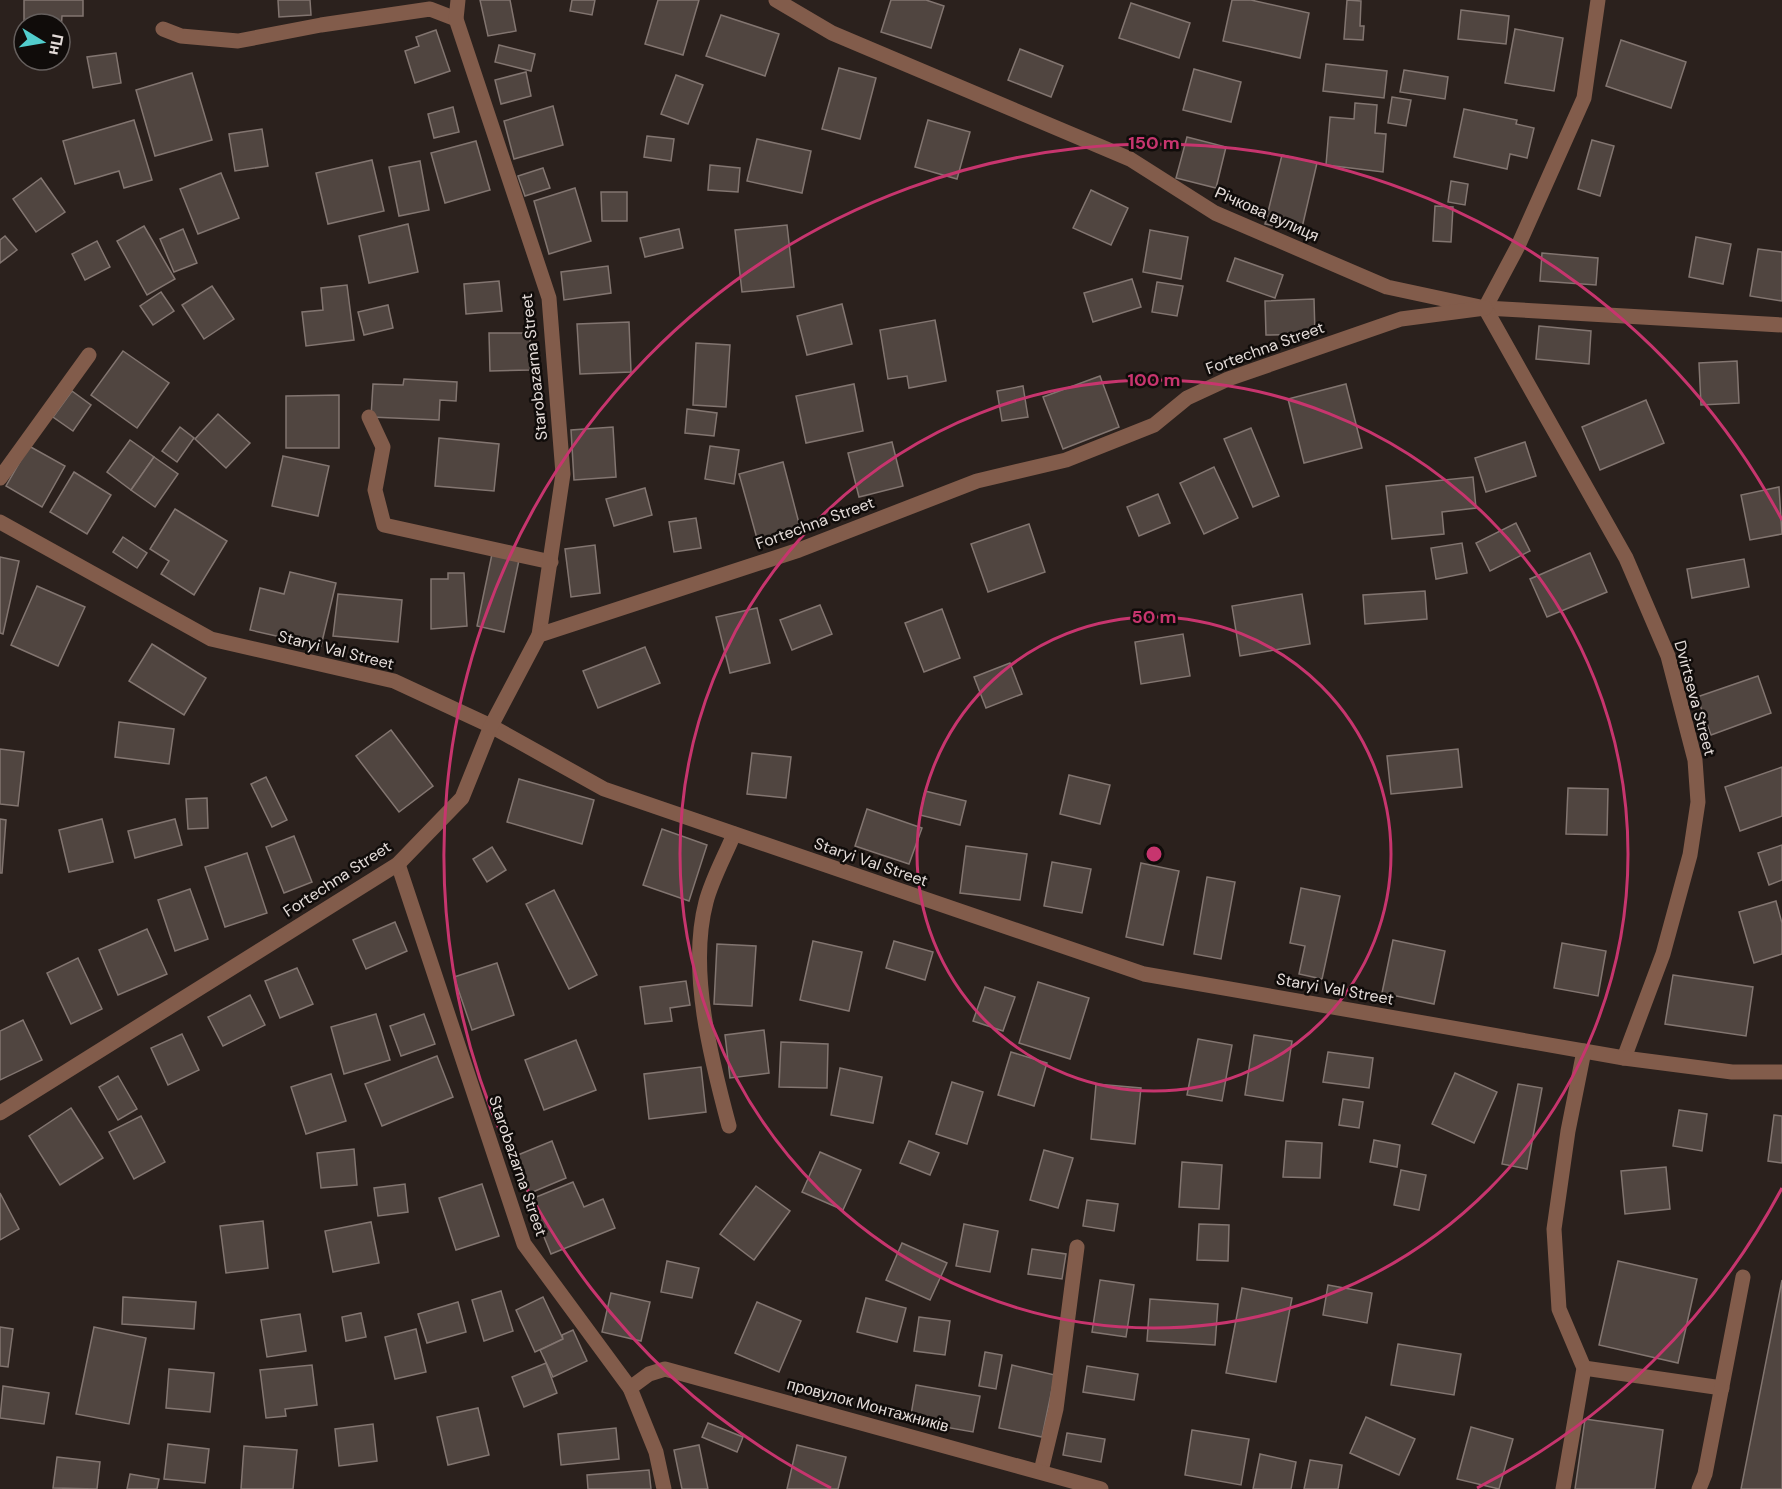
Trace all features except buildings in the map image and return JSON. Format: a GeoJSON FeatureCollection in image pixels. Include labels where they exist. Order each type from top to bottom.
{"type":"FeatureCollection","features":[{"type":"Feature","properties":{"kind":"street","name":"Starobazarna Street"},"geometry":{"type":"LineString","coordinates":[[458,0],[456,19],[549,298],[563,474],[539,634]]}},
{"type":"Feature","properties":{"kind":"street","name":"Річкова вулиця"},"geometry":{"type":"LineString","coordinates":[[776,0],[832,33],[1130,159],[1215,213],[1387,287],[1485,308],[1782,325]]}},
{"type":"Feature","properties":{"kind":"street"},"geometry":{"type":"LineString","coordinates":[[1485,308],[1518,246],[1584,98],[1598,0]]}},
{"type":"Feature","properties":{"kind":"street"},"geometry":{"type":"LineString","coordinates":[[163,29],[181,36],[238,41],[321,25],[430,9],[456,19]]}},
{"type":"Feature","properties":{"kind":"street","name":"Fortechna Street"},"geometry":{"type":"LineString","coordinates":[[0,1113],[398,864],[462,798],[491,726],[539,634],[799,550],[978,481],[1066,460],[1154,425],[1187,398],[1228,379],[1401,318],[1485,308]]}},
{"type":"Feature","properties":{"kind":"street","name":"Dvirtseva Street"},"geometry":{"type":"LineString","coordinates":[[1485,308],[1626,558],[1668,656],[1695,760],[1698,802],[1690,855],[1663,954],[1624,1058]]}},
{"type":"Feature","properties":{"kind":"street"},"geometry":{"type":"LineString","coordinates":[[0,478],[89,356]]}},
{"type":"Feature","properties":{"kind":"street"},"geometry":{"type":"LineString","coordinates":[[369,417],[383,447],[375,490],[384,525],[551,562]]}},
{"type":"Feature","properties":{"kind":"street","name":"Staryi Val Street"},"geometry":{"type":"LineString","coordinates":[[0,522],[211,639],[394,681],[491,726],[604,789],[1143,974],[1624,1058],[1732,1072],[1782,1072]]}},
{"type":"Feature","properties":{"kind":"street"},"geometry":{"type":"LineString","coordinates":[[729,1126],[710,1054],[699,937],[706,900],[734,834]]}},
{"type":"Feature","properties":{"kind":"street","name":"Starobazarna Street"},"geometry":{"type":"LineString","coordinates":[[398,864],[524,1244],[630,1388],[656,1452],[664,1489]]}},
{"type":"Feature","properties":{"kind":"street"},"geometry":{"type":"LineString","coordinates":[[1563,1489],[1584,1368],[1559,1309],[1554,1229],[1568,1131],[1584,1051]]}},
{"type":"Feature","properties":{"kind":"street"},"geometry":{"type":"LineString","coordinates":[[1041,1471],[1056,1409],[1077,1247]]}},
{"type":"Feature","properties":{"kind":"street"},"geometry":{"type":"LineString","coordinates":[[1699,1489],[1705,1474],[1743,1277]]}},
{"type":"Feature","properties":{"kind":"street"},"geometry":{"type":"LineString","coordinates":[[1584,1368],[1722,1388]]}},
{"type":"Feature","properties":{"kind":"street","name":"провулок Монтажників"},"geometry":{"type":"LineString","coordinates":[[630,1388],[649,1374],[665,1369],[1101,1489]]}}]}
